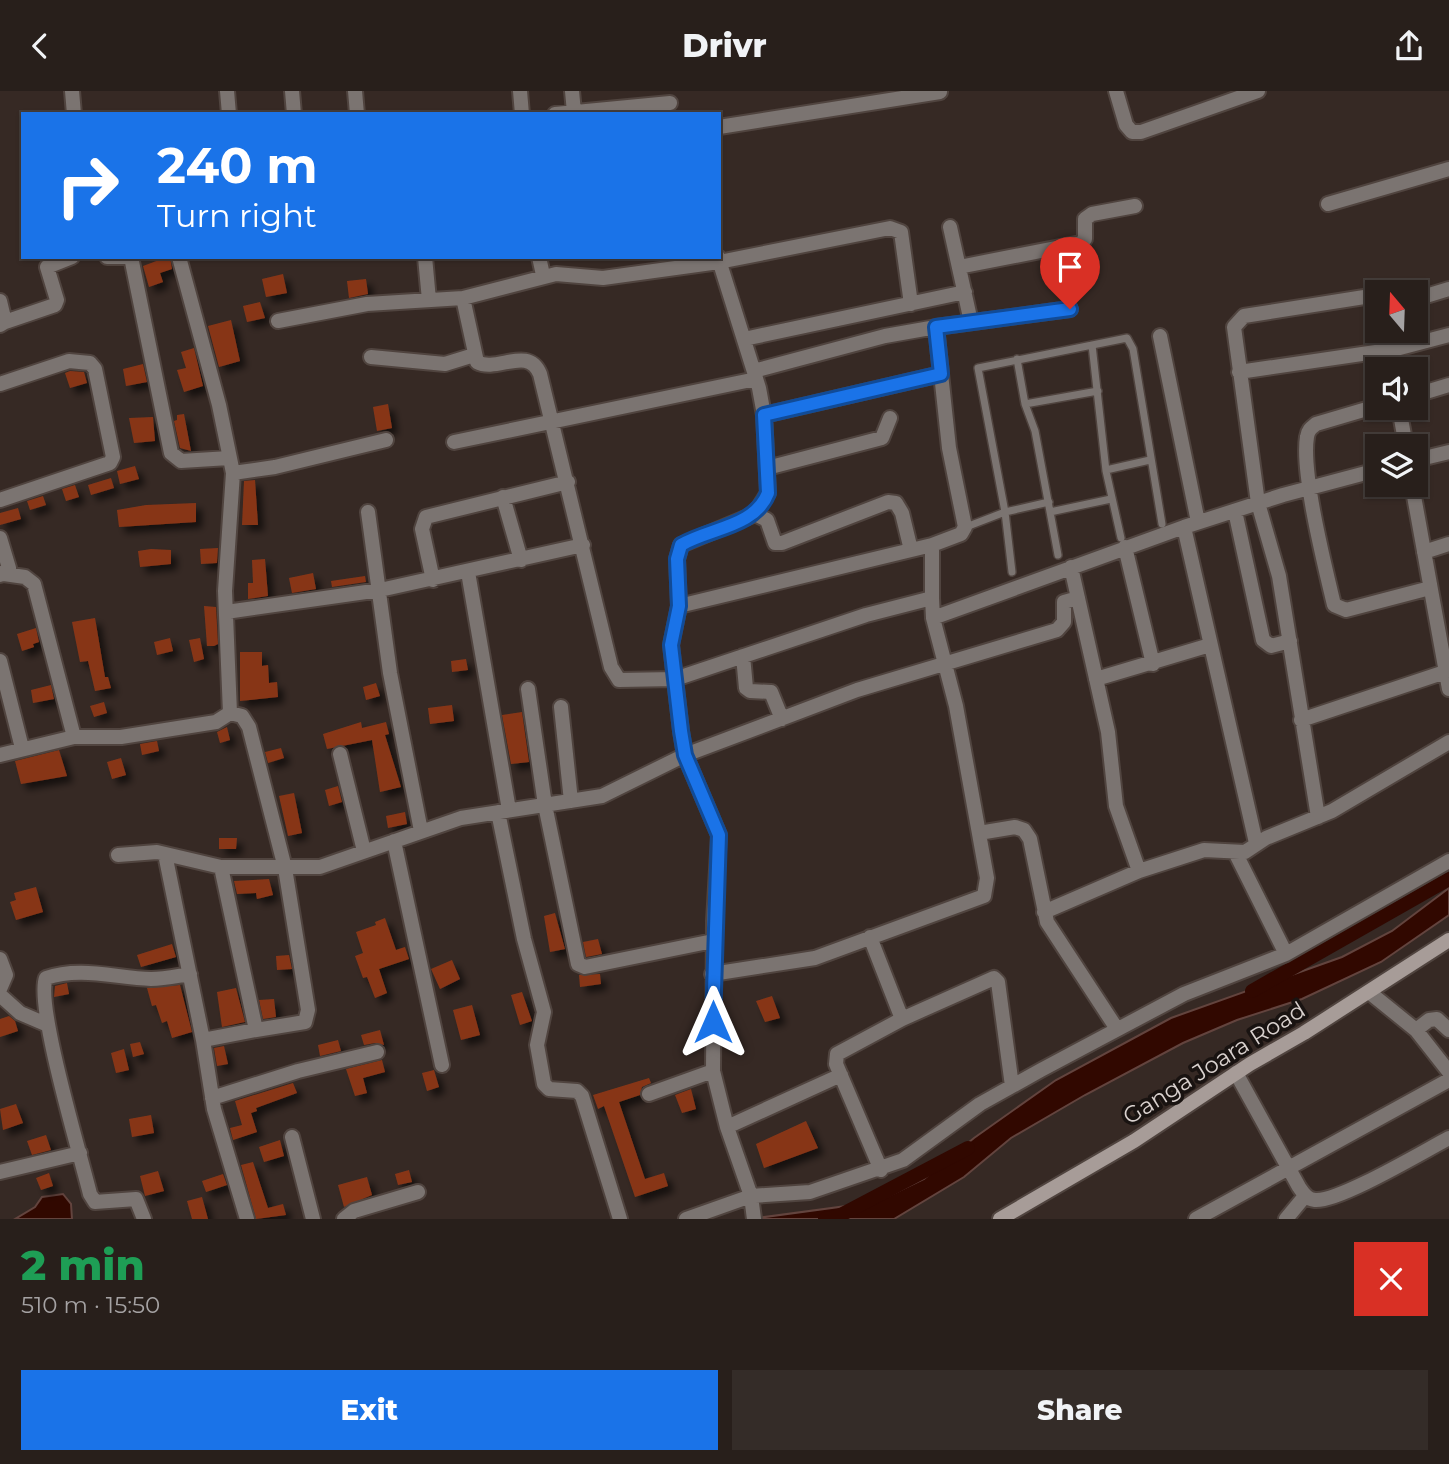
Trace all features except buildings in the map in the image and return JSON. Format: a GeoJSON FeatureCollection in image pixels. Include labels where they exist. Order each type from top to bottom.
{"type":"FeatureCollection","features":[{"type":"Feature","properties":{"kind":"main road","name":"Ganga Joara Road"},"geometry":{"type":"LineString","coordinates":[[1000,1219],[1124,1147],[1236,1073],[1449,940]]}},
{"type":"Feature","properties":{"kind":"street"},"geometry":{"type":"LineString","coordinates":[[72,91],[74,112]]}},
{"type":"Feature","properties":{"kind":"street"},"geometry":{"type":"LineString","coordinates":[[227,91],[229,112]]}},
{"type":"Feature","properties":{"kind":"street"},"geometry":{"type":"LineString","coordinates":[[292,91],[294,112]]}},
{"type":"Feature","properties":{"kind":"street"},"geometry":{"type":"LineString","coordinates":[[355,91],[357,112]]}},
{"type":"Feature","properties":{"kind":"street"},"geometry":{"type":"LineString","coordinates":[[520,91],[522,112]]}},
{"type":"Feature","properties":{"kind":"street"},"geometry":{"type":"LineString","coordinates":[[572,91],[574,112],[671,103]]}},
{"type":"Feature","properties":{"kind":"street"},"geometry":{"type":"LineString","coordinates":[[1116,91],[1126,125],[1132,132],[1141,132],[1258,91]]}},
{"type":"Feature","properties":{"kind":"street"},"geometry":{"type":"LineString","coordinates":[[721,127],[940,92]]}},
{"type":"Feature","properties":{"kind":"street"},"geometry":{"type":"LineString","coordinates":[[1328,204],[1449,169]]}},
{"type":"Feature","properties":{"kind":"street"},"geometry":{"type":"LineString","coordinates":[[959,268],[1081,243],[1085,239],[1085,219],[1092,214],[1135,206]]}},
{"type":"Feature","properties":{"kind":"street"},"geometry":{"type":"LineString","coordinates":[[950,227],[971,323]]}},
{"type":"Feature","properties":{"kind":"street"},"geometry":{"type":"LineString","coordinates":[[721,258],[896,228],[901,232],[911,304]]}},
{"type":"Feature","properties":{"kind":"street"},"geometry":{"type":"LineString","coordinates":[[0,301],[3,324],[55,305],[57,300],[47,267],[67,259]]}},
{"type":"Feature","properties":{"kind":"street"},"geometry":{"type":"LineString","coordinates":[[130,259],[171,453],[181,461],[284,465],[386,440]]}},
{"type":"Feature","properties":{"kind":"street"},"geometry":{"type":"LineString","coordinates":[[180,259],[200,327],[231,465],[226,613],[229,713]]}},
{"type":"Feature","properties":{"kind":"street"},"geometry":{"type":"LineString","coordinates":[[425,259],[429,300]]}},
{"type":"Feature","properties":{"kind":"street"},"geometry":{"type":"LineString","coordinates":[[539,259],[543,275]]}},
{"type":"Feature","properties":{"kind":"street"},"geometry":{"type":"LineString","coordinates":[[278,321],[367,304],[463,298],[543,275],[569,274],[603,278],[718,259],[755,375],[764,415],[768,493],[755,514],[681,545],[677,559],[679,606],[671,645],[685,755],[719,835],[712,974],[713,1071],[752,1207]]}},
{"type":"Feature","properties":{"kind":"street"},"geometry":{"type":"LineString","coordinates":[[1428,295],[1449,289]]}},
{"type":"Feature","properties":{"kind":"street"},"geometry":{"type":"LineString","coordinates":[[744,339],[965,292]]}},
{"type":"Feature","properties":{"kind":"street"},"geometry":{"type":"LineString","coordinates":[[1318,817],[1277,564],[1258,503],[1234,327],[1244,316],[1365,297]]}},
{"type":"Feature","properties":{"kind":"street"},"geometry":{"type":"LineString","coordinates":[[463,298],[474,355],[481,365],[523,359],[531,362],[540,374],[614,675],[628,681],[675,679],[874,613],[932,598]]}},
{"type":"Feature","properties":{"kind":"street"},"geometry":{"type":"LineString","coordinates":[[454,442],[755,375],[886,336],[1070,309]]}},
{"type":"Feature","properties":{"kind":"street"},"geometry":{"type":"LineString","coordinates":[[679,606],[932,545],[961,534],[965,527],[949,448],[936,327]]}},
{"type":"Feature","properties":{"kind":"street"},"geometry":{"type":"LineString","coordinates":[[1239,372],[1396,349],[1449,335]]}},
{"type":"Feature","properties":{"kind":"street"},"geometry":{"type":"LineString","coordinates":[[1160,336],[1210,645],[1256,843]]}},
{"type":"Feature","properties":{"kind":"street"},"geometry":{"type":"LineString","coordinates":[[1395,343],[1396,357]]}},
{"type":"Feature","properties":{"kind":"street"},"geometry":{"type":"LineString","coordinates":[[371,357],[444,365],[474,355]]}},
{"type":"Feature","properties":{"kind":"street"},"geometry":{"type":"LineString","coordinates":[[0,384],[69,361],[90,363],[96,369],[113,451],[110,463],[0,500]]}},
{"type":"Feature","properties":{"kind":"street"},"geometry":{"type":"LineString","coordinates":[[764,415],[941,374]]}},
{"type":"Feature","properties":{"kind":"street"},"geometry":{"type":"LineString","coordinates":[[1428,391],[1449,385]]}},
{"type":"Feature","properties":{"kind":"street"},"geometry":{"type":"LineString","coordinates":[[1365,409],[1325,420],[1308,430],[1306,439],[1310,488],[1334,605],[1346,610],[1430,588]]}},
{"type":"Feature","properties":{"kind":"street"},"geometry":{"type":"LineString","coordinates":[[767,468],[882,438],[890,418]]}},
{"type":"Feature","properties":{"kind":"street"},"geometry":{"type":"LineString","coordinates":[[1428,457],[1449,451]]}},
{"type":"Feature","properties":{"kind":"street"},"geometry":{"type":"LineString","coordinates":[[933,618],[1071,567],[1123,543],[1365,473]]}},
{"type":"Feature","properties":{"kind":"street"},"geometry":{"type":"LineString","coordinates":[[433,580],[422,529],[426,517],[568,482]]}},
{"type":"Feature","properties":{"kind":"street"},"geometry":{"type":"LineString","coordinates":[[503,497],[521,560]]}},
{"type":"Feature","properties":{"kind":"street"},"geometry":{"type":"LineString","coordinates":[[1414,497],[1449,689]]}},
{"type":"Feature","properties":{"kind":"street"},"geometry":{"type":"LineString","coordinates":[[755,514],[767,520],[775,543],[782,543],[888,502],[896,503],[902,513],[911,550]]}},
{"type":"Feature","properties":{"kind":"street"},"geometry":{"type":"LineString","coordinates":[[1235,510],[1263,640],[1271,646],[1290,641]]}},
{"type":"Feature","properties":{"kind":"street"},"geometry":{"type":"LineString","coordinates":[[368,512],[390,673],[421,831]]}},
{"type":"Feature","properties":{"kind":"street"},"geometry":{"type":"LineString","coordinates":[[0,538],[9,568],[2,575]]}},
{"type":"Feature","properties":{"kind":"street"},"geometry":{"type":"LineString","coordinates":[[1123,543],[1153,664]]}},
{"type":"Feature","properties":{"kind":"street"},"geometry":{"type":"LineString","coordinates":[[1424,552],[1449,544]]}},
{"type":"Feature","properties":{"kind":"street"},"geometry":{"type":"LineString","coordinates":[[226,613],[433,580],[583,545]]}},
{"type":"Feature","properties":{"kind":"street"},"geometry":{"type":"LineString","coordinates":[[712,974],[815,958],[984,895],[987,878],[979,833],[946,664],[933,618],[932,545]]}},
{"type":"Feature","properties":{"kind":"street"},"geometry":{"type":"LineString","coordinates":[[1071,567],[1108,732],[1116,806],[1139,871]]}},
{"type":"Feature","properties":{"kind":"street"},"geometry":{"type":"LineString","coordinates":[[468,572],[524,939],[544,1012],[537,1045],[544,1084],[549,1089],[577,1091],[582,1095],[620,1219]]}},
{"type":"Feature","properties":{"kind":"street"},"geometry":{"type":"LineString","coordinates":[[2,575],[25,577],[34,584],[75,737]]}},
{"type":"Feature","properties":{"kind":"street"},"geometry":{"type":"LineString","coordinates":[[118,855],[144,850],[221,867],[320,867],[461,818],[571,801],[620,790],[685,755],[857,690],[1057,630],[1064,622],[1064,602],[1078,598]]}},
{"type":"Feature","properties":{"kind":"street"},"geometry":{"type":"LineString","coordinates":[[1096,679],[1210,645]]}},
{"type":"Feature","properties":{"kind":"street"},"geometry":{"type":"LineString","coordinates":[[743,656],[746,688],[771,692],[782,719]]}},
{"type":"Feature","properties":{"kind":"street"},"geometry":{"type":"LineString","coordinates":[[0,661],[22,748]]}},
{"type":"Feature","properties":{"kind":"street"},"geometry":{"type":"LineString","coordinates":[[1301,720],[1445,672]]}},
{"type":"Feature","properties":{"kind":"street"},"geometry":{"type":"LineString","coordinates":[[528,689],[545,805],[578,964],[585,967],[713,941]]}},
{"type":"Feature","properties":{"kind":"street"},"geometry":{"type":"LineString","coordinates":[[561,707],[571,801]]}},
{"type":"Feature","properties":{"kind":"street"},"geometry":{"type":"LineString","coordinates":[[0,755],[75,737],[133,735],[216,722],[229,713],[247,720],[285,868],[308,1018],[299,1024],[203,1040]]}},
{"type":"Feature","properties":{"kind":"street"},"geometry":{"type":"LineString","coordinates":[[1044,912],[1139,871],[1204,850],[1236,854],[1245,852],[1256,843],[1318,817],[1449,742]]}},
{"type":"Feature","properties":{"kind":"street"},"geometry":{"type":"LineString","coordinates":[[340,754],[364,851]]}},
{"type":"Feature","properties":{"kind":"street"},"geometry":{"type":"LineString","coordinates":[[979,833],[1015,827],[1024,830],[1030,839],[1044,912],[1054,934],[1117,1029]]}},
{"type":"Feature","properties":{"kind":"street"},"geometry":{"type":"LineString","coordinates":[[394,841],[442,1065]]}},
{"type":"Feature","properties":{"kind":"street"},"geometry":{"type":"LineString","coordinates":[[165,854],[203,1040],[212,1098],[247,1219]]}},
{"type":"Feature","properties":{"kind":"street"},"geometry":{"type":"LineString","coordinates":[[1236,854],[1286,954]]}},
{"type":"Feature","properties":{"kind":"street"},"geometry":{"type":"LineString","coordinates":[[686,1219],[752,1207],[810,1192],[881,1170],[903,1160],[980,1104],[1012,1086],[1184,994],[1286,954],[1449,861]]}},
{"type":"Feature","properties":{"kind":"street"},"geometry":{"type":"LineString","coordinates":[[221,867],[256,1030]]}},
{"type":"Feature","properties":{"kind":"street"},"geometry":{"type":"LineString","coordinates":[[870,937],[902,1019]]}},
{"type":"Feature","properties":{"kind":"street"},"geometry":{"type":"LineString","coordinates":[[0,959],[6,975],[0,989]]}},
{"type":"Feature","properties":{"kind":"street"},"geometry":{"type":"LineString","coordinates":[[144,1219],[136,1199],[95,1202],[90,1194],[48,1025],[42,986],[46,978],[88,972],[151,979],[190,974]]}},
{"type":"Feature","properties":{"kind":"street"},"geometry":{"type":"LineString","coordinates":[[881,1170],[841,1075],[835,1058],[837,1054],[902,1019],[994,978],[998,982],[1012,1086]]}},
{"type":"Feature","properties":{"kind":"street"},"geometry":{"type":"LineString","coordinates":[[1369,992],[1416,1030],[1449,1072]]}},
{"type":"Feature","properties":{"kind":"street"},"geometry":{"type":"LineString","coordinates":[[0,995],[20,1013],[48,1025]]}},
{"type":"Feature","properties":{"kind":"street"},"geometry":{"type":"LineString","coordinates":[[1416,1030],[1429,1020],[1437,1019],[1449,1030]]}},
{"type":"Feature","properties":{"kind":"street"},"geometry":{"type":"LineString","coordinates":[[212,1098],[377,1052]]}},
{"type":"Feature","properties":{"kind":"street"},"geometry":{"type":"LineString","coordinates":[[649,1094],[713,1071]]}},
{"type":"Feature","properties":{"kind":"street"},"geometry":{"type":"LineString","coordinates":[[1236,1073],[1305,1196],[1314,1200],[1341,1194],[1449,1138]]}},
{"type":"Feature","properties":{"kind":"street"},"geometry":{"type":"LineString","coordinates":[[727,1127],[841,1075]]}},
{"type":"Feature","properties":{"kind":"street"},"geometry":{"type":"LineString","coordinates":[[1196,1219],[1449,1080]]}},
{"type":"Feature","properties":{"kind":"street"},"geometry":{"type":"LineString","coordinates":[[292,1137],[313,1219]]}},
{"type":"Feature","properties":{"kind":"street"},"geometry":{"type":"LineString","coordinates":[[0,1172],[80,1153]]}},
{"type":"Feature","properties":{"kind":"street"},"geometry":{"type":"LineString","coordinates":[[344,1219],[354,1211],[418,1192]]}},
{"type":"Feature","properties":{"kind":"street"},"geometry":{"type":"LineString","coordinates":[[1286,1219],[1305,1196]]}},
{"type":"Feature","properties":{"kind":"lane"},"geometry":{"type":"LineString","coordinates":[[1013,572],[1005,512],[978,368],[1127,338],[1133,349],[1162,524]]}},
{"type":"Feature","properties":{"kind":"lane"},"geometry":{"type":"LineString","coordinates":[[1092,345],[1106,470],[1123,543]]}},
{"type":"Feature","properties":{"kind":"lane"},"geometry":{"type":"LineString","coordinates":[[1017,359],[1024,404],[1034,431],[1058,555]]}},
{"type":"Feature","properties":{"kind":"lane"},"geometry":{"type":"LineString","coordinates":[[1024,404],[1098,391]]}},
{"type":"Feature","properties":{"kind":"lane"},"geometry":{"type":"LineString","coordinates":[[1106,470],[1150,460]]}},
{"type":"Feature","properties":{"kind":"lane"},"geometry":{"type":"LineString","coordinates":[[1050,512],[1111,499]]}},
{"type":"Feature","properties":{"kind":"lane"},"geometry":{"type":"LineString","coordinates":[[965,527],[1005,512],[1049,502]]}},
{"type":"Feature","properties":{"kind":"shaded area"},"geometry":{"type":"Polygon","coordinates":[[[1449,888],[1449,915],[1381,962],[1302,999],[1237,1020],[1183,1043],[1011,1138],[964,1177],[894,1219],[750,1219],[876,1202],[924,1179],[974,1138],[1056,1080],[1171,1018],[1342,957],[1392,931],[1449,888]]]}},
{"type":"Feature","properties":{"kind":"shaded area"},"geometry":{"type":"Polygon","coordinates":[[[63,1194],[71,1204],[72,1219],[15,1219],[35,1207],[42,1197],[63,1194]]]}},
{"type":"Feature","properties":{"kind":"waterway"},"geometry":{"type":"LineString","coordinates":[[1252,991],[1449,879]]}},
{"type":"Feature","properties":{"kind":"waterway"},"geometry":{"type":"LineString","coordinates":[[825,1219],[839,1216],[968,1148]]}},
{"type":"Feature","properties":{"kind":"route"},"geometry":{"type":"LineString","coordinates":[[713,1022],[712,974],[719,835],[685,755],[681,731],[671,645],[679,606],[678,550],[688,541],[755,514],[764,504],[768,493],[764,415],[941,374],[936,327],[1070,309]]}}]}
